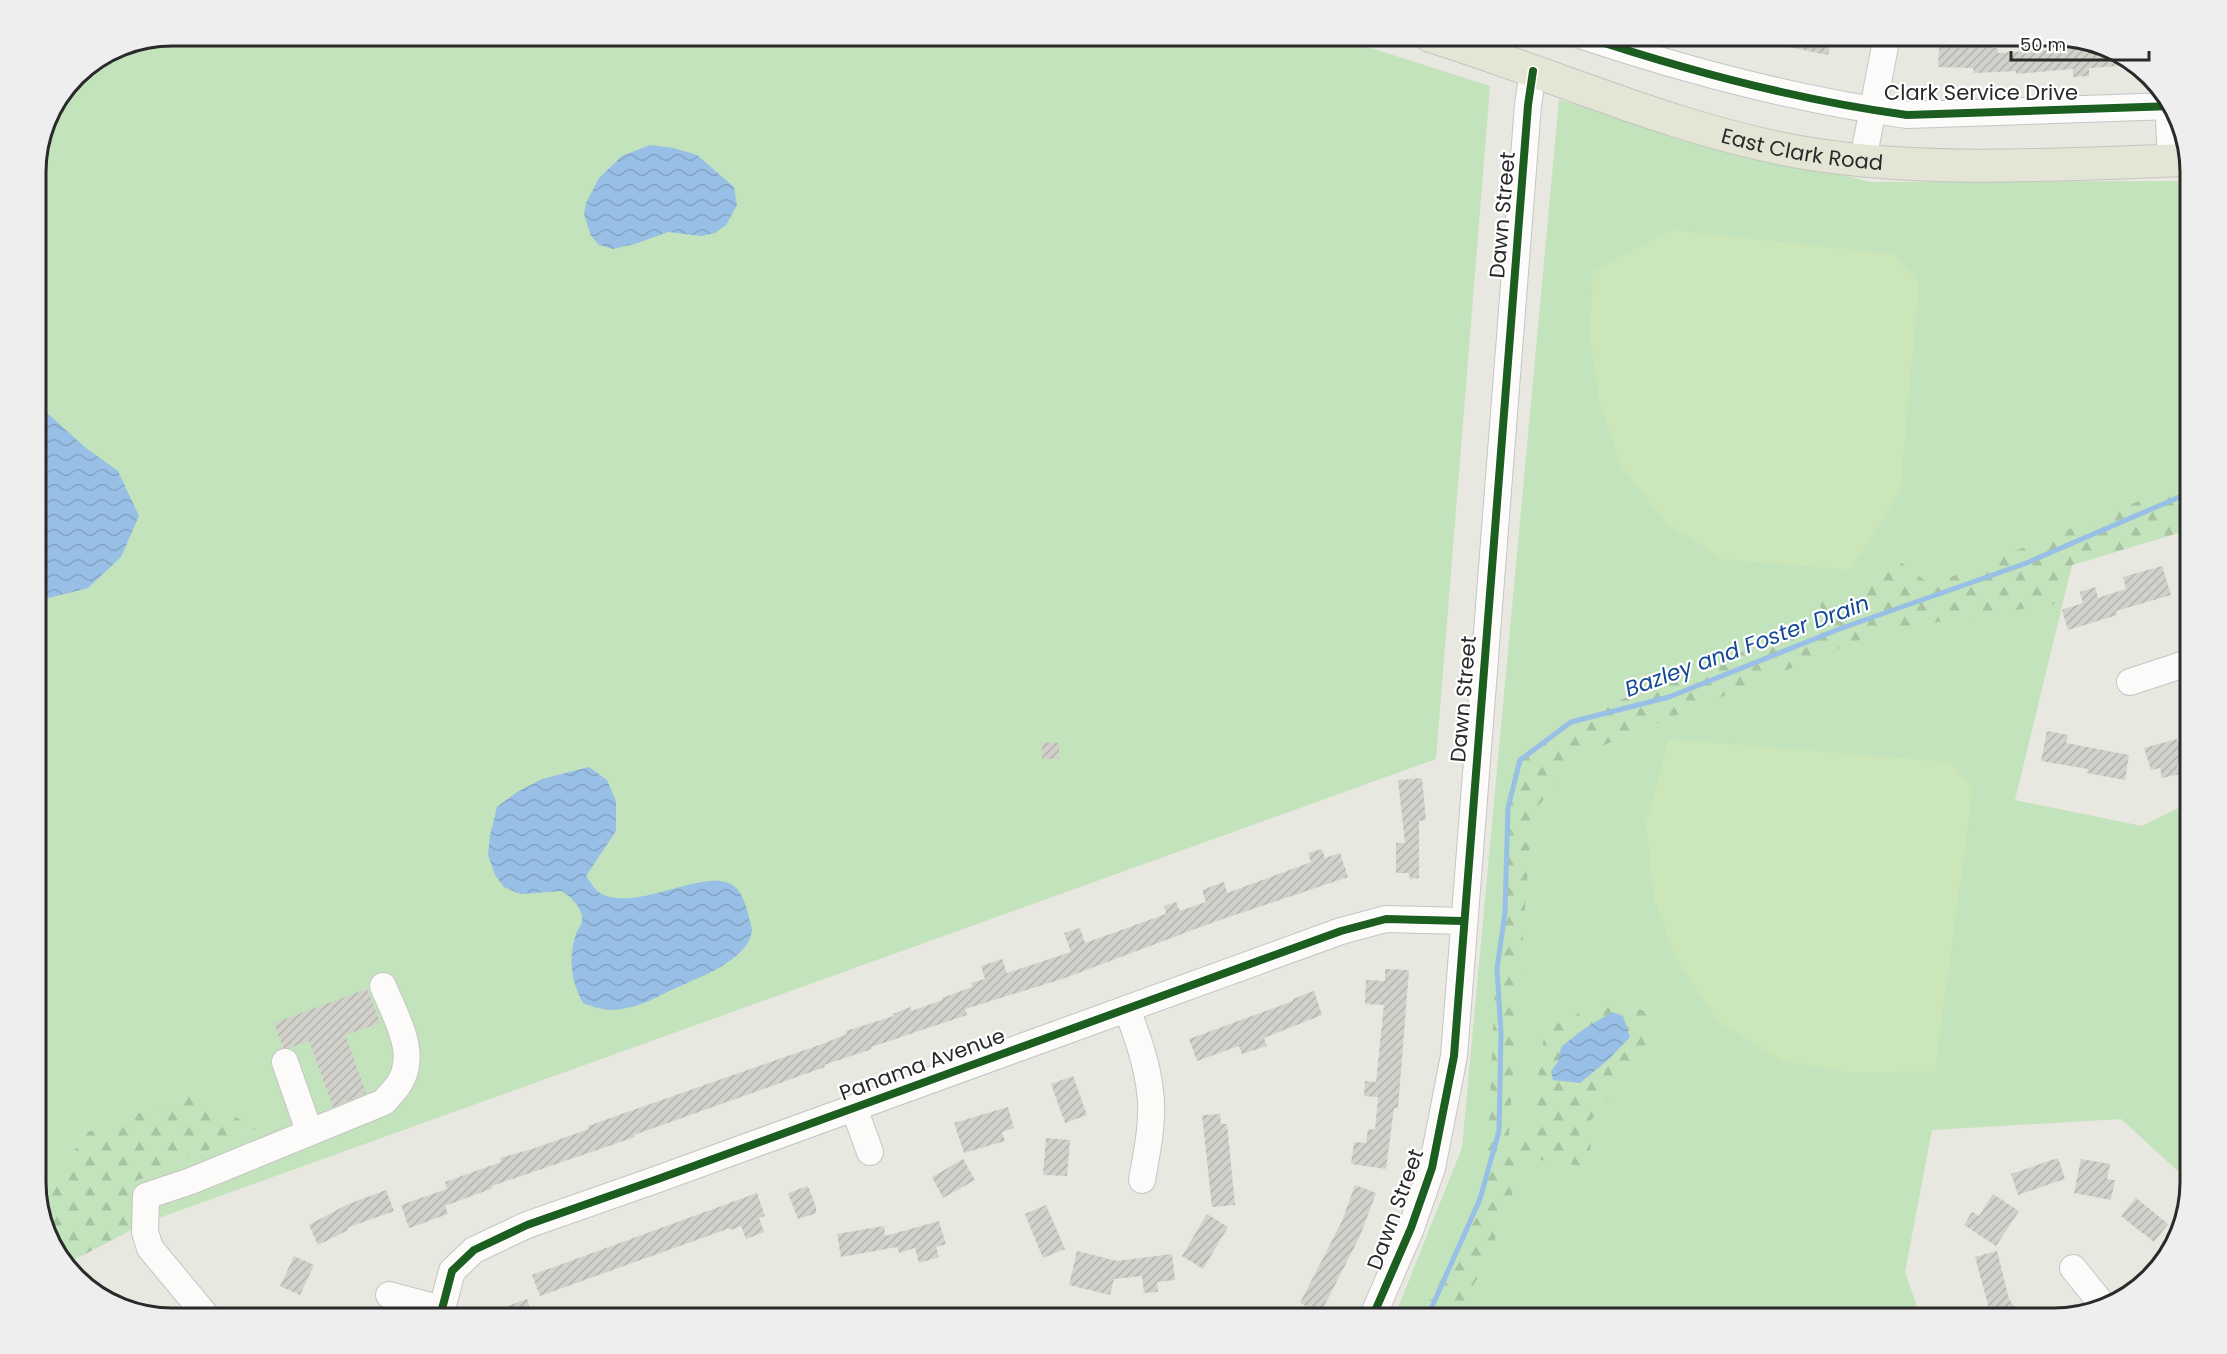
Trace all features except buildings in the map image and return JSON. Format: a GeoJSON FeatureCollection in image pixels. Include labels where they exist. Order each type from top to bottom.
{"type":"FeatureCollection","features":[{"type":"Feature","properties":{"kind":"main road","name":"East Clark Road"},"geometry":{"type":"LineString","coordinates":[[1460,46],[1648,112],[1733,138],[1800,152],[1863,160],[1977,166],[2180,160]]}},
{"type":"Feature","properties":{"kind":"street","name":"Clark Service Drive"},"geometry":{"type":"LineString","coordinates":[[1614,46],[1653,59],[1754,85],[1907,115],[2160,104]]}},
{"type":"Feature","properties":{"kind":"street"},"geometry":{"type":"LineString","coordinates":[[1863,160],[1885,46]]}},
{"type":"Feature","properties":{"kind":"street","name":"Dawn Street"},"geometry":{"type":"LineString","coordinates":[[1377,1307],[1411,1228],[1432,1168],[1454,1056],[1528,105],[1533,71]]}},
{"type":"Feature","properties":{"kind":"street"},"geometry":{"type":"LineString","coordinates":[[2130,682],[2180,666]]}},
{"type":"Feature","properties":{"kind":"street","name":"Panama Avenue"},"geometry":{"type":"LineString","coordinates":[[444,1307],[452,1271],[474,1250],[527,1225],[1341,931],[1386,919],[1463,921]]}},
{"type":"Feature","properties":{"kind":"street"},"geometry":{"type":"LineString","coordinates":[[199,1307],[150,1248],[145,1232],[147,1196],[384,1102],[400,1083],[408,1048],[383,986]]}},
{"type":"Feature","properties":{"kind":"street"},"geometry":{"type":"LineString","coordinates":[[1127,1009],[1146,1067],[1151,1093],[1149,1139],[1142,1180]]}},
{"type":"Feature","properties":{"kind":"street"},"geometry":{"type":"LineString","coordinates":[[285,1062],[309,1131]]}},
{"type":"Feature","properties":{"kind":"street","name":"Panama Avenue"},"geometry":{"type":"LineString","coordinates":[[854,1108],[870,1152]]}},
{"type":"Feature","properties":{"kind":"street"},"geometry":{"type":"LineString","coordinates":[[2073,1268],[2098,1299]]}},
{"type":"Feature","properties":{"kind":"street","name":"Panama Avenue"},"geometry":{"type":"LineString","coordinates":[[389,1295],[422,1307]]}},
{"type":"Feature","properties":{"kind":"green space"},"geometry":{"type":"Polygon","coordinates":[[[1366,46],[1490,86],[1436,759],[145,1223],[132,1183],[256,1129],[88,1132],[47,1188],[47,164],[53,132],[63,110],[83,83],[96,73],[124,56],[164,47],[1366,46]]]}},
{"type":"Feature","properties":{"kind":"green space"},"geometry":{"type":"Polygon","coordinates":[[[1559,100],[1870,182],[2180,181],[2180,532],[2072,565],[2015,800],[2142,826],[2180,807],[2180,1173],[2121,1119],[1932,1130],[1905,1272],[1917,1307],[1398,1307],[1462,1148],[1559,100]]]}},
{"type":"Feature","properties":{"kind":"green space"},"geometry":{"type":"Polygon","coordinates":[[[1671,230],[1895,254],[1919,283],[1900,492],[1850,570],[1722,559],[1668,525],[1622,468],[1598,396],[1590,335],[1593,271],[1671,230]]]}},
{"type":"Feature","properties":{"kind":"green space"},"geometry":{"type":"Polygon","coordinates":[[[2180,484],[2180,532],[2072,565],[2062,603],[1884,630],[1582,754],[1532,813],[1508,1146],[1529,1139],[1545,1030],[1610,998],[1657,1016],[1642,1052],[1591,1120],[1590,1167],[1526,1158],[1485,1265],[1460,1307],[1425,1307],[1486,1201],[1495,981],[1514,764],[1584,714],[1827,619],[1811,589],[1851,602],[1898,560],[1931,585],[2180,484]]]}},
{"type":"Feature","properties":{"kind":"green space"},"geometry":{"type":"Polygon","coordinates":[[[1669,739],[1951,762],[1973,788],[1935,1071],[1854,1073],[1783,1061],[1718,1022],[1675,957],[1654,899],[1646,823],[1669,739]]]}},
{"type":"Feature","properties":{"kind":"green space"},"geometry":{"type":"Polygon","coordinates":[[[194,1093],[256,1129],[132,1183],[145,1223],[74,1260],[53,1222],[47,1188],[88,1132],[194,1093]]]}},
{"type":"Feature","properties":{"kind":"water"},"geometry":{"type":"Polygon","coordinates":[[[650,145],[674,148],[697,155],[734,187],[737,205],[726,225],[715,233],[702,236],[668,232],[613,249],[599,245],[591,236],[584,214],[586,203],[599,178],[622,156],[650,145]]]}},
{"type":"Feature","properties":{"kind":"water"},"geometry":{"type":"Polygon","coordinates":[[[47,413],[86,448],[118,471],[139,516],[121,557],[88,588],[47,598],[47,413]]]}},
{"type":"Feature","properties":{"kind":"water"},"geometry":{"type":"Polygon","coordinates":[[[589,767],[607,780],[616,801],[616,831],[586,876],[597,891],[612,897],[631,898],[692,884],[710,881],[726,882],[737,889],[741,895],[752,930],[749,941],[742,951],[722,966],[647,1002],[615,1010],[583,1003],[579,995],[572,970],[572,952],[582,921],[581,912],[576,904],[562,891],[520,894],[504,887],[495,875],[488,855],[497,807],[517,792],[542,779],[589,767]]]}},
{"type":"Feature","properties":{"kind":"water"},"geometry":{"type":"Polygon","coordinates":[[[1612,1012],[1623,1016],[1630,1037],[1609,1059],[1580,1083],[1553,1080],[1551,1071],[1558,1062],[1561,1047],[1581,1031],[1612,1012]]]}},
{"type":"Feature","properties":{"kind":"waterway","name":"Bazley and Foster Drain"},"geometry":{"type":"LineString","coordinates":[[1432,1307],[1480,1199],[1499,1131],[1501,1032],[1497,969],[1505,912],[1508,808],[1520,760],[1571,722],[1669,697],[1842,628],[2024,564],[2180,497]]}},
{"type":"Feature","properties":{"kind":"cycle path"},"geometry":{"type":"LineString","coordinates":[[1615,46],[1784,93],[1907,115],[2161,106]]}},
{"type":"Feature","properties":{"kind":"cycle path"},"geometry":{"type":"LineString","coordinates":[[1377,1307],[1411,1228],[1432,1168],[1454,1056],[1528,105],[1533,71]]}},
{"type":"Feature","properties":{"kind":"cycle path"},"geometry":{"type":"LineString","coordinates":[[443,1307],[452,1271],[474,1250],[527,1225],[1341,931],[1386,919],[1463,921]]}}]}
